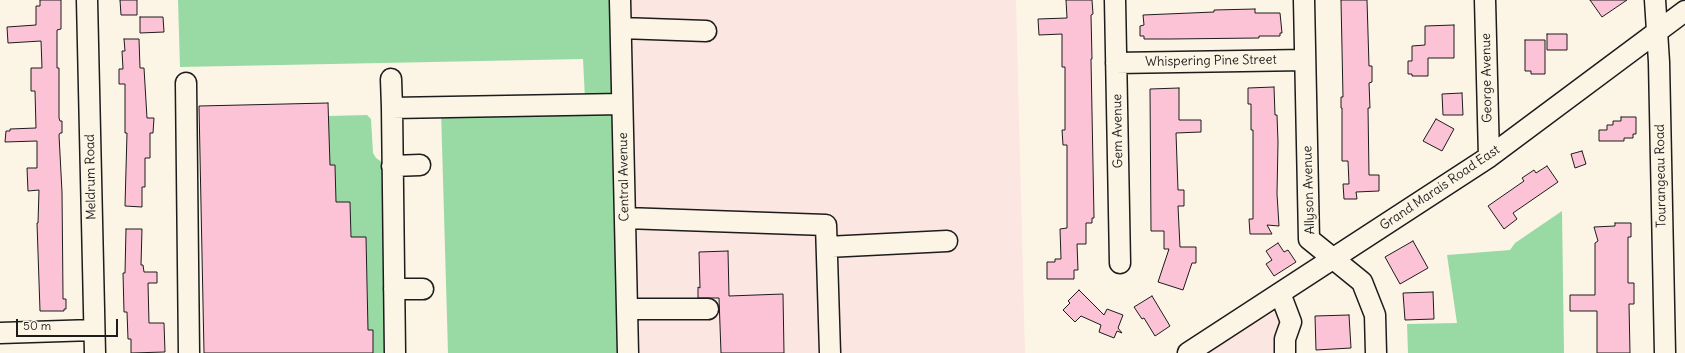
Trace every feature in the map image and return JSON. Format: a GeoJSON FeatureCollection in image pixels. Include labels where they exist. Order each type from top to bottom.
{"type":"FeatureCollection","features":[{"type":"Feature","properties":{"kind":"street","name":"Meldrum Road"},"geometry":{"type":"LineString","coordinates":[[86,0],[95,353]]}},
{"type":"Feature","properties":{"kind":"street","name":"Central Avenue"},"geometry":{"type":"LineString","coordinates":[[620,0],[628,353]]}},
{"type":"Feature","properties":{"kind":"street","name":"Gem Avenue"},"geometry":{"type":"LineString","coordinates":[[1115,0],[1120,263]]}},
{"type":"Feature","properties":{"kind":"street","name":"Allyson Avenue"},"geometry":{"type":"LineString","coordinates":[[1304,0],[1309,239],[1362,282],[1375,315],[1376,353]]}},
{"type":"Feature","properties":{"kind":"street","name":"George Avenue"},"geometry":{"type":"LineString","coordinates":[[1485,0],[1488,157]]}},
{"type":"Feature","properties":{"kind":"street","name":"Tourangeau Road"},"geometry":{"type":"LineString","coordinates":[[1655,0],[1658,62],[1665,353]]}},
{"type":"Feature","properties":{"kind":"street","name":"Grand Marais Road East"},"geometry":{"type":"LineString","coordinates":[[1188,353],[1488,157],[1685,11]]}},
{"type":"Feature","properties":{"kind":"street"},"geometry":{"type":"LineString","coordinates":[[621,28],[706,31]]}},
{"type":"Feature","properties":{"kind":"street","name":"Whispering Pine Street"},"geometry":{"type":"LineString","coordinates":[[1116,63],[1305,60]]}},
{"type":"Feature","properties":{"kind":"street"},"geometry":{"type":"LineString","coordinates":[[391,79],[395,353]]}},
{"type":"Feature","properties":{"kind":"street"},"geometry":{"type":"LineString","coordinates":[[186,83],[189,353]]}},
{"type":"Feature","properties":{"kind":"street"},"geometry":{"type":"LineString","coordinates":[[392,108],[622,104]]}},
{"type":"Feature","properties":{"kind":"street"},"geometry":{"type":"LineString","coordinates":[[392,166],[420,165]]}},
{"type":"Feature","properties":{"kind":"street"},"geometry":{"type":"LineString","coordinates":[[625,218],[826,225],[830,353]]}},
{"type":"Feature","properties":{"kind":"street"},"geometry":{"type":"LineString","coordinates":[[827,247],[947,241]]}},
{"type":"Feature","properties":{"kind":"street"},"geometry":{"type":"LineString","coordinates":[[394,290],[423,289]]}},
{"type":"Feature","properties":{"kind":"street"},"geometry":{"type":"LineString","coordinates":[[1280,292],[1291,322],[1285,339],[1285,353]]}},
{"type":"Feature","properties":{"kind":"street"},"geometry":{"type":"LineString","coordinates":[[627,309],[708,309]]}},
{"type":"Feature","properties":{"kind":"street"},"geometry":{"type":"LineString","coordinates":[[0,333],[94,330]]}},
{"type":"Feature","properties":{"kind":"shaded area"},"geometry":{"type":"Polygon","coordinates":[[[629,0],[1016,0],[1025,353],[636,353],[633,63],[629,0]]]}},
{"type":"Feature","properties":{"kind":"shaded area"},"geometry":{"type":"Polygon","coordinates":[[[1278,310],[1290,353],[1206,353],[1221,340],[1278,310]]]}},
{"type":"Feature","properties":{"kind":"green space"},"geometry":{"type":"Polygon","coordinates":[[[178,0],[612,0],[614,97],[585,99],[583,59],[180,67],[178,0]]]}},
{"type":"Feature","properties":{"kind":"green space"},"geometry":{"type":"Polygon","coordinates":[[[605,107],[615,116],[620,353],[448,353],[441,111],[605,107]]]}},
{"type":"Feature","properties":{"kind":"green space"},"geometry":{"type":"Polygon","coordinates":[[[367,115],[371,119],[373,153],[376,158],[385,164],[389,353],[373,353],[372,330],[364,330],[364,311],[368,311],[366,237],[351,237],[350,202],[336,202],[335,165],[330,165],[328,116],[367,115]]]}},
{"type":"Feature","properties":{"kind":"green space"},"geometry":{"type":"Polygon","coordinates":[[[1562,211],[1564,353],[1408,353],[1407,324],[1457,323],[1447,255],[1510,250],[1515,243],[1562,211]]]}},
{"type":"Feature","properties":{"kind":"building"},"geometry":{"type":"Polygon","coordinates":[[[40,0],[61,0],[61,29],[57,30],[57,68],[59,68],[59,118],[60,121],[62,121],[62,133],[59,135],[62,192],[63,299],[66,299],[66,309],[64,309],[64,311],[40,311],[37,223],[39,190],[28,191],[27,168],[37,168],[37,141],[5,142],[6,131],[10,131],[10,129],[36,128],[35,91],[31,91],[31,68],[42,68],[41,41],[8,43],[7,27],[36,25],[36,6],[40,6],[40,0]]]}},
{"type":"Feature","properties":{"kind":"building"},"geometry":{"type":"Polygon","coordinates":[[[120,0],[137,0],[137,15],[121,15],[120,0]]]}},
{"type":"Feature","properties":{"kind":"building"},"geometry":{"type":"Polygon","coordinates":[[[1066,0],[1092,0],[1093,14],[1091,15],[1091,59],[1094,218],[1092,218],[1092,223],[1086,223],[1086,244],[1077,244],[1078,270],[1074,270],[1074,279],[1047,279],[1047,262],[1055,262],[1055,259],[1061,259],[1060,229],[1067,228],[1067,145],[1063,145],[1062,130],[1065,130],[1065,67],[1062,67],[1062,34],[1039,35],[1038,19],[1067,18],[1066,0]]]}},
{"type":"Feature","properties":{"kind":"building"},"geometry":{"type":"Polygon","coordinates":[[[1341,0],[1367,0],[1369,66],[1372,66],[1372,82],[1369,83],[1370,108],[1368,108],[1369,175],[1379,175],[1379,191],[1356,192],[1357,199],[1344,199],[1343,184],[1349,184],[1348,161],[1342,161],[1341,97],[1343,97],[1341,0]]]}},
{"type":"Feature","properties":{"kind":"building"},"geometry":{"type":"Polygon","coordinates":[[[1590,0],[1627,0],[1602,17],[1590,0]]]}},
{"type":"Feature","properties":{"kind":"building"},"geometry":{"type":"Polygon","coordinates":[[[1255,9],[1255,13],[1280,13],[1282,33],[1280,33],[1280,36],[1259,36],[1259,38],[1144,39],[1144,36],[1140,36],[1140,26],[1144,25],[1143,15],[1255,9]]]}},
{"type":"Feature","properties":{"kind":"building"},"geometry":{"type":"Polygon","coordinates":[[[140,17],[163,17],[164,32],[140,33],[140,17]]]}},
{"type":"Feature","properties":{"kind":"building"},"geometry":{"type":"Polygon","coordinates":[[[1454,25],[1454,58],[1428,58],[1428,76],[1412,76],[1412,74],[1408,74],[1408,61],[1412,61],[1412,46],[1425,45],[1425,26],[1454,25]]]}},
{"type":"Feature","properties":{"kind":"building"},"geometry":{"type":"Polygon","coordinates":[[[1547,34],[1567,34],[1567,50],[1547,50],[1547,34]]]}},
{"type":"Feature","properties":{"kind":"building"},"geometry":{"type":"Polygon","coordinates":[[[124,39],[139,39],[140,68],[144,68],[147,118],[154,118],[153,133],[150,133],[150,158],[145,158],[145,187],[142,187],[142,207],[125,206],[127,133],[125,133],[125,84],[119,84],[119,69],[123,69],[122,51],[125,51],[124,39]]]}},
{"type":"Feature","properties":{"kind":"building"},"geometry":{"type":"Polygon","coordinates":[[[1525,40],[1545,40],[1545,74],[1531,74],[1531,71],[1525,71],[1525,40]]]}},
{"type":"Feature","properties":{"kind":"building"},"geometry":{"type":"Polygon","coordinates":[[[1274,87],[1278,142],[1277,194],[1279,226],[1267,225],[1272,234],[1250,234],[1249,219],[1253,219],[1253,130],[1251,130],[1251,104],[1248,104],[1248,88],[1274,87]]]}},
{"type":"Feature","properties":{"kind":"building"},"geometry":{"type":"Polygon","coordinates":[[[1179,88],[1179,120],[1201,120],[1201,132],[1176,133],[1178,190],[1184,190],[1184,206],[1178,206],[1180,247],[1196,247],[1196,263],[1192,263],[1183,290],[1158,282],[1169,249],[1164,249],[1164,231],[1151,231],[1150,89],[1179,88]]]}},
{"type":"Feature","properties":{"kind":"building"},"geometry":{"type":"Polygon","coordinates":[[[1462,93],[1463,115],[1443,115],[1442,94],[1462,93]]]}},
{"type":"Feature","properties":{"kind":"building"},"geometry":{"type":"Polygon","coordinates":[[[328,103],[330,165],[335,165],[336,202],[350,202],[351,237],[366,237],[368,330],[373,330],[373,353],[204,353],[199,106],[328,103]]]}},
{"type":"Feature","properties":{"kind":"building"},"geometry":{"type":"Polygon","coordinates":[[[1621,117],[1636,117],[1636,134],[1633,134],[1633,138],[1624,138],[1624,141],[1599,141],[1599,130],[1607,130],[1607,125],[1613,125],[1613,121],[1621,121],[1621,117]]]}},
{"type":"Feature","properties":{"kind":"building"},"geometry":{"type":"Polygon","coordinates":[[[1436,119],[1454,129],[1442,151],[1423,141],[1436,119]]]}},
{"type":"Feature","properties":{"kind":"building"},"geometry":{"type":"Polygon","coordinates":[[[1582,151],[1586,164],[1575,168],[1571,154],[1582,151]]]}},
{"type":"Feature","properties":{"kind":"building"},"geometry":{"type":"Polygon","coordinates":[[[1547,166],[1558,182],[1513,213],[1517,219],[1504,229],[1488,206],[1524,181],[1522,178],[1534,170],[1536,173],[1547,166]]]}},
{"type":"Feature","properties":{"kind":"building"},"geometry":{"type":"Polygon","coordinates":[[[1615,223],[1631,223],[1631,237],[1628,237],[1628,283],[1634,283],[1634,304],[1629,304],[1630,353],[1597,353],[1597,311],[1570,311],[1570,295],[1595,295],[1595,243],[1598,241],[1594,227],[1615,226],[1615,223]]]}},
{"type":"Feature","properties":{"kind":"building"},"geometry":{"type":"Polygon","coordinates":[[[126,229],[142,229],[141,265],[143,265],[144,272],[157,272],[157,283],[148,283],[149,323],[164,323],[165,352],[131,353],[131,339],[128,339],[127,312],[124,312],[123,273],[125,273],[126,229]]]}},
{"type":"Feature","properties":{"kind":"building"},"geometry":{"type":"Polygon","coordinates":[[[1413,241],[1428,268],[1400,284],[1385,257],[1413,241]]]}},
{"type":"Feature","properties":{"kind":"building"},"geometry":{"type":"Polygon","coordinates":[[[1278,243],[1284,252],[1288,250],[1296,262],[1274,276],[1266,264],[1272,260],[1266,251],[1278,243]]]}},
{"type":"Feature","properties":{"kind":"building"},"geometry":{"type":"Polygon","coordinates":[[[728,251],[729,296],[783,294],[784,353],[721,353],[719,298],[698,298],[698,287],[700,288],[699,252],[728,251]]]}},
{"type":"Feature","properties":{"kind":"building"},"geometry":{"type":"Polygon","coordinates":[[[1079,290],[1104,315],[1107,309],[1123,315],[1118,328],[1122,333],[1117,331],[1114,338],[1099,332],[1101,325],[1081,316],[1075,322],[1063,310],[1070,303],[1068,301],[1079,290]]]}},
{"type":"Feature","properties":{"kind":"building"},"geometry":{"type":"Polygon","coordinates":[[[1433,292],[1434,319],[1405,320],[1403,293],[1433,292]]]}},
{"type":"Feature","properties":{"kind":"building"},"geometry":{"type":"Polygon","coordinates":[[[1152,296],[1170,326],[1155,336],[1144,318],[1142,319],[1134,307],[1152,296]]]}},
{"type":"Feature","properties":{"kind":"building"},"geometry":{"type":"Polygon","coordinates":[[[1349,315],[1351,348],[1316,350],[1315,316],[1349,315]]]}}]}
